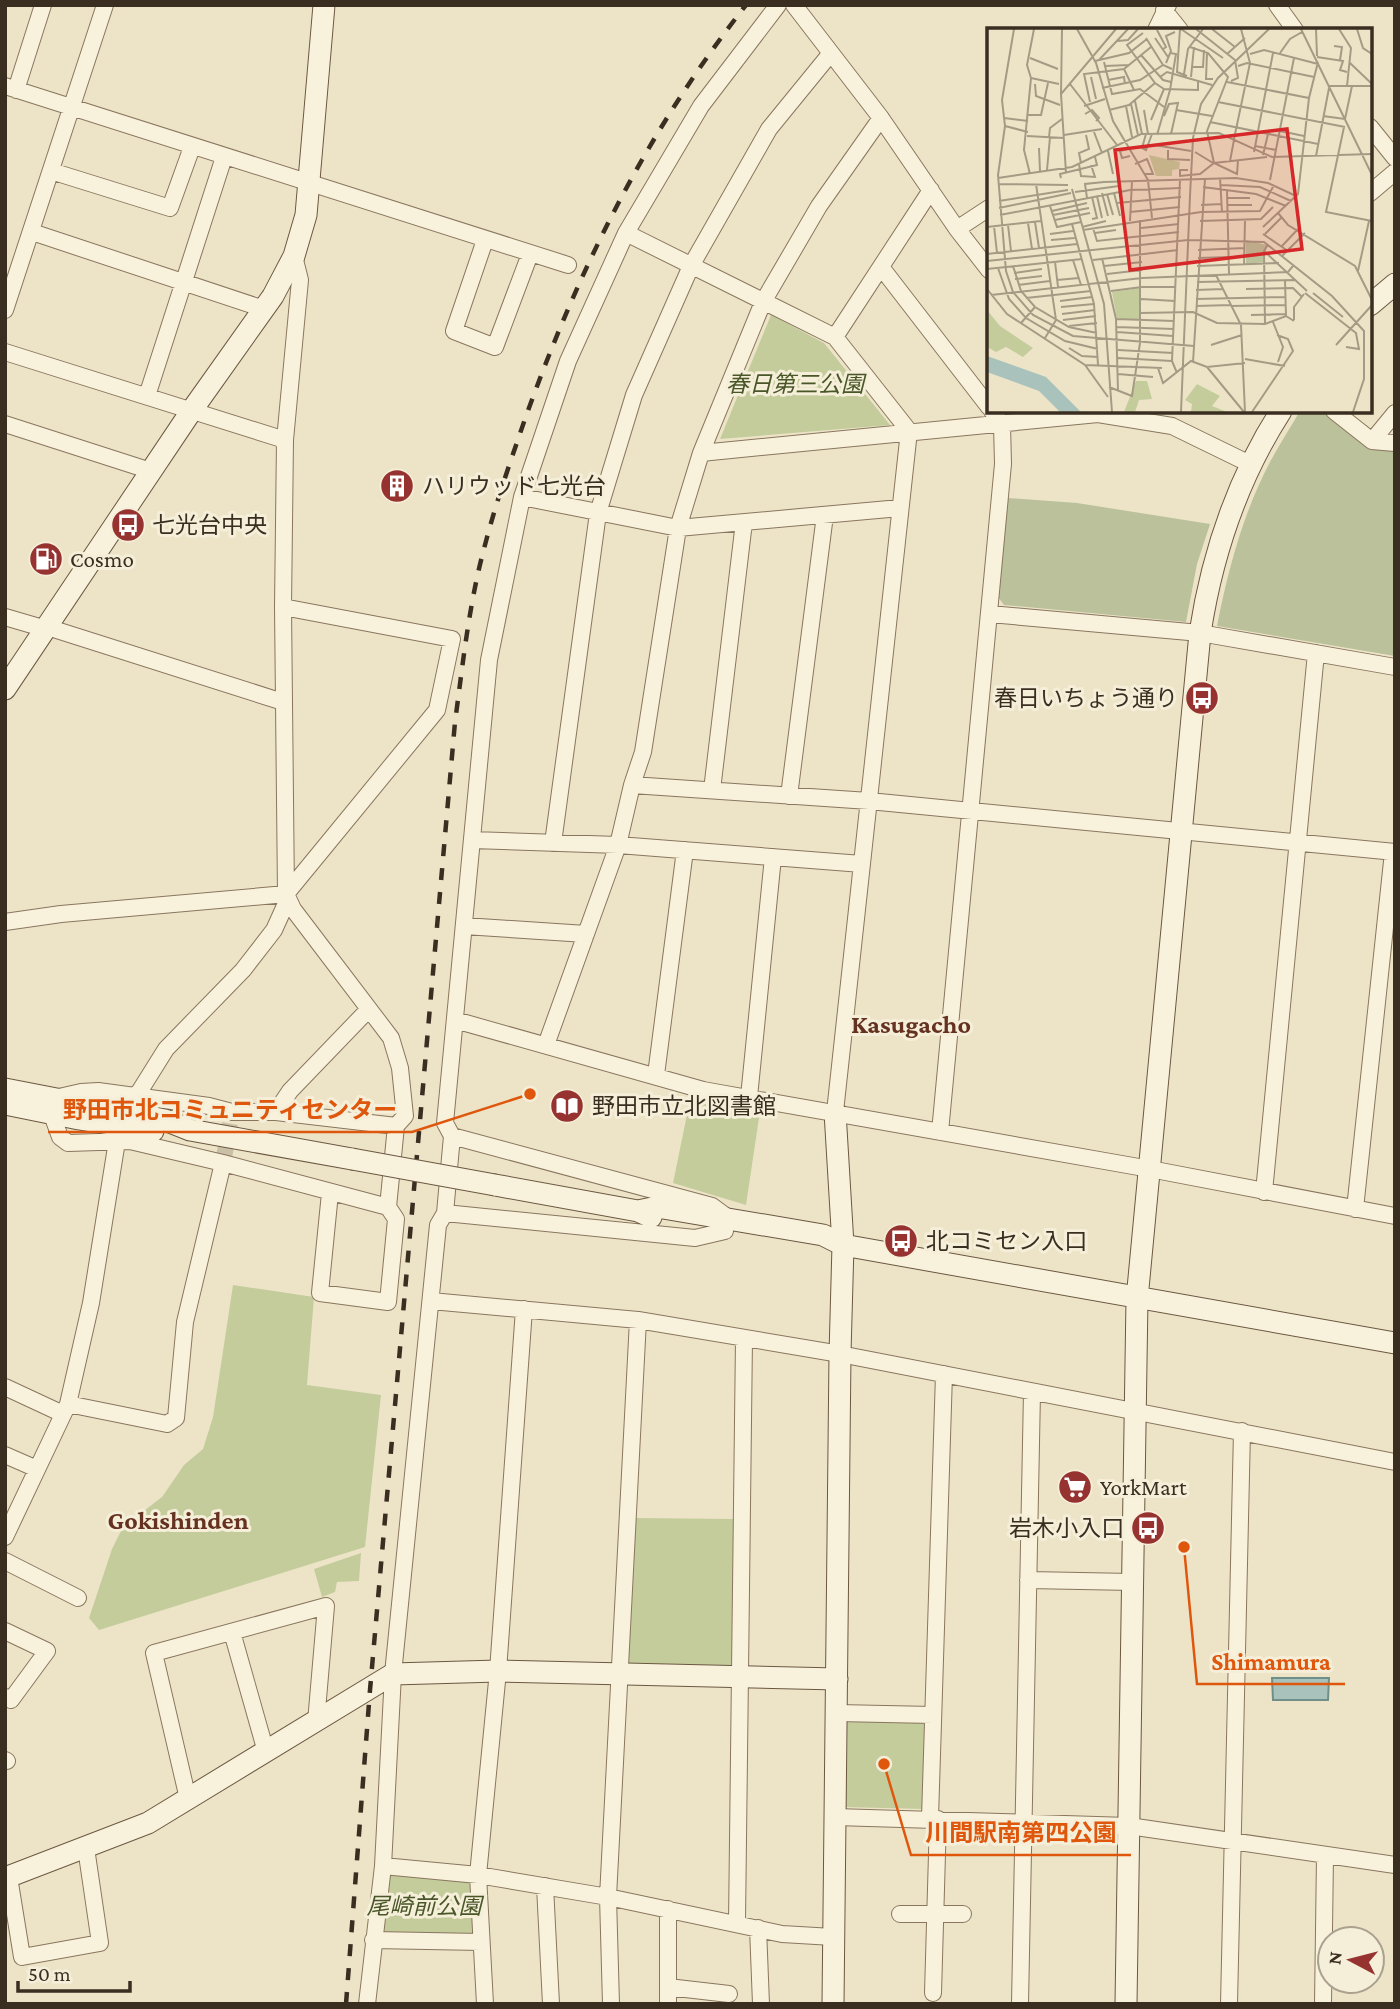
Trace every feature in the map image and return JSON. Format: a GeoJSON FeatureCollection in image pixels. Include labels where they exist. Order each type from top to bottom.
{"type":"FeatureCollection","features":[{"type":"Feature","properties":{"kind":"street"},"geometry":{"type":"LineString","coordinates":[[43,5],[11,88],[568,265]]}},
{"type":"Feature","properties":{"kind":"street"},"geometry":{"type":"LineString","coordinates":[[5,310],[105,5]]}},
{"type":"Feature","properties":{"kind":"street"},"geometry":{"type":"LineString","coordinates":[[5,689],[192,410],[264,309],[294,256],[306,215],[324,5]]}},
{"type":"Feature","properties":{"kind":"street"},"geometry":{"type":"LineString","coordinates":[[367,2004],[383,1866],[393,1674],[438,1225],[445,1213],[452,1136],[445,1123],[489,660],[522,497],[568,360],[626,233],[701,106],[778,5]]}},
{"type":"Feature","properties":{"kind":"street"},"geometry":{"type":"LineString","coordinates":[[794,5],[881,118],[957,229],[987,267]]}},
{"type":"Feature","properties":{"kind":"street"},"geometry":{"type":"LineString","coordinates":[[1277,5],[1294,28]]}},
{"type":"Feature","properties":{"kind":"street"},"geometry":{"type":"LineString","coordinates":[[1157,28],[1166,8]]}},
{"type":"Feature","properties":{"kind":"street"},"geometry":{"type":"LineString","coordinates":[[1166,8],[1179,28]]}},
{"type":"Feature","properties":{"kind":"street"},"geometry":{"type":"LineString","coordinates":[[553,843],[598,513],[634,395],[691,266],[769,129],[831,53]]}},
{"type":"Feature","properties":{"kind":"street"},"geometry":{"type":"LineString","coordinates":[[546,1045],[618,845],[643,752],[678,528],[701,453],[763,302],[819,206],[881,118]]}},
{"type":"Feature","properties":{"kind":"street"},"geometry":{"type":"LineString","coordinates":[[1372,129],[1395,158]]}},
{"type":"Feature","properties":{"kind":"street"},"geometry":{"type":"LineString","coordinates":[[51,171],[170,208],[192,147]]}},
{"type":"Feature","properties":{"kind":"street"},"geometry":{"type":"LineString","coordinates":[[147,396],[224,157]]}},
{"type":"Feature","properties":{"kind":"street"},"geometry":{"type":"LineString","coordinates":[[1372,191],[1395,172]]}},
{"type":"Feature","properties":{"kind":"street"},"geometry":{"type":"LineString","coordinates":[[835,337],[931,190]]}},
{"type":"Feature","properties":{"kind":"street"},"geometry":{"type":"LineString","coordinates":[[957,229],[987,209]]}},
{"type":"Feature","properties":{"kind":"street"},"geometry":{"type":"LineString","coordinates":[[32,232],[264,309]]}},
{"type":"Feature","properties":{"kind":"street"},"geometry":{"type":"LineString","coordinates":[[626,233],[835,337],[909,431],[835,1112],[844,1245],[840,1354],[833,2004]]}},
{"type":"Feature","properties":{"kind":"street"},"geometry":{"type":"LineString","coordinates":[[485,240],[454,331],[495,347],[530,254]]}},
{"type":"Feature","properties":{"kind":"street"},"geometry":{"type":"LineString","coordinates":[[294,256],[300,280],[285,440],[283,607],[287,896],[293,909],[391,1038],[400,1068],[405,1116],[396,1126],[388,1207],[396,1219],[388,1302],[320,1293],[330,1193]]}},
{"type":"Feature","properties":{"kind":"street"},"geometry":{"type":"LineString","coordinates":[[881,267],[987,404]]}},
{"type":"Feature","properties":{"kind":"street"},"geometry":{"type":"LineString","coordinates":[[1372,303],[1395,284]]}},
{"type":"Feature","properties":{"kind":"street"},"geometry":{"type":"LineString","coordinates":[[276,291],[292,298],[298,307]]}},
{"type":"Feature","properties":{"kind":"street"},"geometry":{"type":"LineString","coordinates":[[5,352],[285,440]]}},
{"type":"Feature","properties":{"kind":"street"},"geometry":{"type":"LineString","coordinates":[[701,453],[909,431],[997,418],[1097,413],[1172,426],[1252,465]]}},
{"type":"Feature","properties":{"kind":"street"},"geometry":{"type":"LineString","coordinates":[[1172,426],[1180,413]]}},
{"type":"Feature","properties":{"kind":"street"},"geometry":{"type":"LineString","coordinates":[[1126,2004],[1138,1299],[1200,633],[1206,591],[1231,510],[1281,413]]}},
{"type":"Feature","properties":{"kind":"street"},"geometry":{"type":"LineString","coordinates":[[1337,413],[1372,441],[1395,443]]}},
{"type":"Feature","properties":{"kind":"street"},"geometry":{"type":"LineString","coordinates":[[1372,441],[1395,413]]}},
{"type":"Feature","properties":{"kind":"street"},"geometry":{"type":"LineString","coordinates":[[940,1132],[1003,464],[997,418]]}},
{"type":"Feature","properties":{"kind":"street"},"geometry":{"type":"LineString","coordinates":[[5,424],[151,471]]}},
{"type":"Feature","properties":{"kind":"street"},"geometry":{"type":"LineString","coordinates":[[522,497],[678,528],[901,508]]}},
{"type":"Feature","properties":{"kind":"street"},"geometry":{"type":"LineString","coordinates":[[789,796],[825,515]]}},
{"type":"Feature","properties":{"kind":"street"},"geometry":{"type":"LineString","coordinates":[[712,790],[744,522]]}},
{"type":"Feature","properties":{"kind":"street"},"geometry":{"type":"LineString","coordinates":[[136,1097],[166,1049],[243,970],[274,930],[287,896],[438,710],[452,639],[283,607]]}},
{"type":"Feature","properties":{"kind":"street"},"geometry":{"type":"LineString","coordinates":[[990,614],[1200,633],[1395,667]]}},
{"type":"Feature","properties":{"kind":"street"},"geometry":{"type":"LineString","coordinates":[[5,617],[283,702]]}},
{"type":"Feature","properties":{"kind":"street"},"geometry":{"type":"LineString","coordinates":[[1264,1192],[1316,653]]}},
{"type":"Feature","properties":{"kind":"street"},"geometry":{"type":"LineString","coordinates":[[632,785],[869,801],[1394,852],[1355,1209]]}},
{"type":"Feature","properties":{"kind":"street"},"geometry":{"type":"LineString","coordinates":[[472,840],[618,845],[862,864]]}},
{"type":"Feature","properties":{"kind":"street"},"geometry":{"type":"LineString","coordinates":[[656,1076],[685,850]]}},
{"type":"Feature","properties":{"kind":"street"},"geometry":{"type":"LineString","coordinates":[[750,1097],[773,858]]}},
{"type":"Feature","properties":{"kind":"street"},"geometry":{"type":"LineString","coordinates":[[5,922],[61,914],[287,896]]}},
{"type":"Feature","properties":{"kind":"street"},"geometry":{"type":"LineString","coordinates":[[464,926],[586,934]]}},
{"type":"Feature","properties":{"kind":"street"},"geometry":{"type":"LineString","coordinates":[[276,1112],[290,1091],[368,1010]]}},
{"type":"Feature","properties":{"kind":"street"},"geometry":{"type":"LineString","coordinates":[[455,1020],[703,1090],[1150,1169],[1395,1216]]}},
{"type":"Feature","properties":{"kind":"street"},"geometry":{"type":"LineString","coordinates":[[5,1089],[54,1105],[79,1119],[162,1132],[190,1130],[638,1211],[656,1220],[728,1225],[822,1249],[844,1245],[1395,1343]]}},
{"type":"Feature","properties":{"kind":"street"},"geometry":{"type":"LineString","coordinates":[[5,1104],[54,1105],[81,1092],[98,1091],[209,1106],[232,1112],[276,1112],[396,1126]]}},
{"type":"Feature","properties":{"kind":"street"},"geometry":{"type":"LineString","coordinates":[[54,1105],[60,1137],[68,1143],[130,1141],[388,1207]]}},
{"type":"Feature","properties":{"kind":"street"},"geometry":{"type":"LineString","coordinates":[[452,1136],[712,1206],[728,1225]]}},
{"type":"Feature","properties":{"kind":"street"},"geometry":{"type":"LineString","coordinates":[[7,1528],[66,1409],[91,1303],[117,1141]]}},
{"type":"Feature","properties":{"kind":"street"},"geometry":{"type":"LineString","coordinates":[[5,1387],[66,1409],[167,1424],[176,1418],[185,1322],[223,1163]]}},
{"type":"Feature","properties":{"kind":"street"},"geometry":{"type":"LineString","coordinates":[[445,1213],[695,1238],[728,1225]]}},
{"type":"Feature","properties":{"kind":"street"},"geometry":{"type":"LineString","coordinates":[[432,1301],[638,1320],[840,1354],[1395,1462]]}},
{"type":"Feature","properties":{"kind":"street"},"geometry":{"type":"LineString","coordinates":[[485,2004],[478,1875],[498,1671],[524,1309]]}},
{"type":"Feature","properties":{"kind":"street"},"geometry":{"type":"LineString","coordinates":[[611,2004],[608,1897],[638,1320]]}},
{"type":"Feature","properties":{"kind":"street"},"geometry":{"type":"LineString","coordinates":[[737,1923],[744,1338]]}},
{"type":"Feature","properties":{"kind":"street"},"geometry":{"type":"LineString","coordinates":[[933,1993],[933,1715],[944,1374]]}},
{"type":"Feature","properties":{"kind":"street"},"geometry":{"type":"LineString","coordinates":[[1020,2004],[1032,1392]]}},
{"type":"Feature","properties":{"kind":"street"},"geometry":{"type":"LineString","coordinates":[[1229,2004],[1242,1431]]}},
{"type":"Feature","properties":{"kind":"street"},"geometry":{"type":"LineString","coordinates":[[5,1455],[37,1469]]}},
{"type":"Feature","properties":{"kind":"street"},"geometry":{"type":"LineString","coordinates":[[5,1560],[78,1598]]}},
{"type":"Feature","properties":{"kind":"street"},"geometry":{"type":"LineString","coordinates":[[1028,1580],[1133,1582]]}},
{"type":"Feature","properties":{"kind":"street"},"geometry":{"type":"LineString","coordinates":[[188,1799],[153,1653],[326,1606],[316,1722]]}},
{"type":"Feature","properties":{"kind":"street"},"geometry":{"type":"LineString","coordinates":[[5,1631],[47,1651],[11,1700],[5,1698]]}},
{"type":"Feature","properties":{"kind":"street"},"geometry":{"type":"LineString","coordinates":[[232,1632],[266,1752]]}},
{"type":"Feature","properties":{"kind":"street"},"geometry":{"type":"LineString","coordinates":[[86,1848],[100,1943],[22,1957],[7,1877],[148,1823],[393,1674],[498,1671],[837,1679]]}},
{"type":"Feature","properties":{"kind":"street"},"geometry":{"type":"LineString","coordinates":[[837,1713],[933,1715]]}},
{"type":"Feature","properties":{"kind":"street"},"geometry":{"type":"LineString","coordinates":[[835,1817],[1129,1826],[1395,1865]]}},
{"type":"Feature","properties":{"kind":"street"},"geometry":{"type":"LineString","coordinates":[[1323,2004],[1325,1856]]}},
{"type":"Feature","properties":{"kind":"street"},"geometry":{"type":"LineString","coordinates":[[383,1866],[478,1875],[608,1897],[782,1934],[833,1937]]}},
{"type":"Feature","properties":{"kind":"street"},"geometry":{"type":"LineString","coordinates":[[545,1886],[551,2004]]}},
{"type":"Feature","properties":{"kind":"street"},"geometry":{"type":"LineString","coordinates":[[668,1909],[668,2004]]}},
{"type":"Feature","properties":{"kind":"street"},"geometry":{"type":"LineString","coordinates":[[900,1914],[963,1914]]}},
{"type":"Feature","properties":{"kind":"street"},"geometry":{"type":"LineString","coordinates":[[758,1928],[761,2004]]}},
{"type":"Feature","properties":{"kind":"street"},"geometry":{"type":"LineString","coordinates":[[373,1940],[481,1942]]}},
{"type":"Feature","properties":{"kind":"street"},"geometry":{"type":"LineString","coordinates":[[668,1987],[729,1994]]}},
{"type":"Feature","properties":{"kind":"green space","name":"春日第三公園"},"geometry":{"type":"Polygon","coordinates":[[[771,315],[824,343],[890,425],[720,439],[771,315]]]}},
{"type":"Feature","properties":{"kind":"green space"},"geometry":{"type":"Polygon","coordinates":[[[1299,413],[1326,413],[1375,447],[1395,449],[1395,656],[1217,626],[1231,563],[1244,522],[1270,462],[1299,413]]]}},
{"type":"Feature","properties":{"kind":"green space"},"geometry":{"type":"Polygon","coordinates":[[[1008,498],[1077,503],[1210,524],[1197,564],[1186,622],[1004,605],[998,597],[1008,498]]]}},
{"type":"Feature","properties":{"kind":"green space"},"geometry":{"type":"Polygon","coordinates":[[[690,1100],[759,1118],[746,1205],[673,1183],[690,1100]]]}},
{"type":"Feature","properties":{"kind":"green space"},"geometry":{"type":"Polygon","coordinates":[[[233,1285],[314,1297],[307,1385],[381,1395],[365,1547],[99,1630],[89,1618],[112,1549],[123,1527],[162,1497],[184,1465],[203,1449],[213,1417],[233,1285]]]}},
{"type":"Feature","properties":{"kind":"green space"},"geometry":{"type":"Polygon","coordinates":[[[634,1518],[736,1519],[731,1671],[628,1667],[634,1518]]]}},
{"type":"Feature","properties":{"kind":"green space"},"geometry":{"type":"Polygon","coordinates":[[[361,1553],[359,1581],[337,1582],[335,1592],[322,1597],[314,1569],[361,1553]]]}},
{"type":"Feature","properties":{"kind":"green space"},"geometry":{"type":"Polygon","coordinates":[[[843,1718],[926,1720],[924,1809],[842,1807],[843,1718]]]}},
{"type":"Feature","properties":{"kind":"green space","name":"尾崎前公園"},"geometry":{"type":"Polygon","coordinates":[[[387,1872],[471,1880],[475,1938],[378,1935],[387,1872]]]}},
{"type":"Feature","properties":{"kind":"water"},"geometry":{"type":"Polygon","coordinates":[[[1272,1678],[1329,1678],[1328,1700],[1273,1700],[1272,1678]]]}},
{"type":"Feature","properties":{"kind":"tunnel"},"geometry":{"type":"LineString","coordinates":[[223,1163],[232,1112]]}},
{"type":"Feature","properties":{"kind":"railway"},"geometry":{"type":"LineString","coordinates":[[346,2004],[370,1690],[455,722],[479,567],[525,419],[568,308],[593,255],[619,203],[677,102],[746,5]]}},
{"type":"Feature","properties":{"kind":"place","name":"ハリウッド七光台"},"geometry":{"type":"Point","coordinates":[397,486]}},
{"type":"Feature","properties":{"kind":"place","name":"七光台中央"},"geometry":{"type":"Point","coordinates":[128,525]}},
{"type":"Feature","properties":{"kind":"place","name":"Cosmo"},"geometry":{"type":"Point","coordinates":[46,559]}},
{"type":"Feature","properties":{"kind":"place","name":"春日いちょう通り"},"geometry":{"type":"Point","coordinates":[1202,698]}},
{"type":"Feature","properties":{"kind":"place","name":"野田市北コミュニティセンター"},"geometry":{"type":"Point","coordinates":[530,1094]}},
{"type":"Feature","properties":{"kind":"place","name":"野田市立北図書館"},"geometry":{"type":"Point","coordinates":[567,1106]}},
{"type":"Feature","properties":{"kind":"place","name":"北コミセン入口"},"geometry":{"type":"Point","coordinates":[901,1241]}},
{"type":"Feature","properties":{"kind":"place","name":"YorkMart"},"geometry":{"type":"Point","coordinates":[1075,1487]}},
{"type":"Feature","properties":{"kind":"place","name":"岩木小入口"},"geometry":{"type":"Point","coordinates":[1148,1528]}},
{"type":"Feature","properties":{"kind":"place","name":"Shimamura"},"geometry":{"type":"Point","coordinates":[1184,1547]}},
{"type":"Feature","properties":{"kind":"place","name":"川間駅南第四公園"},"geometry":{"type":"Point","coordinates":[884,1764]}},
{"type":"Feature","properties":{"kind":"district","name":"Kasugacho"},"geometry":{"type":"Point","coordinates":[911,1024]}},
{"type":"Feature","properties":{"kind":"district","name":"Gokishinden"},"geometry":{"type":"Point","coordinates":[178,1520]}}]}
